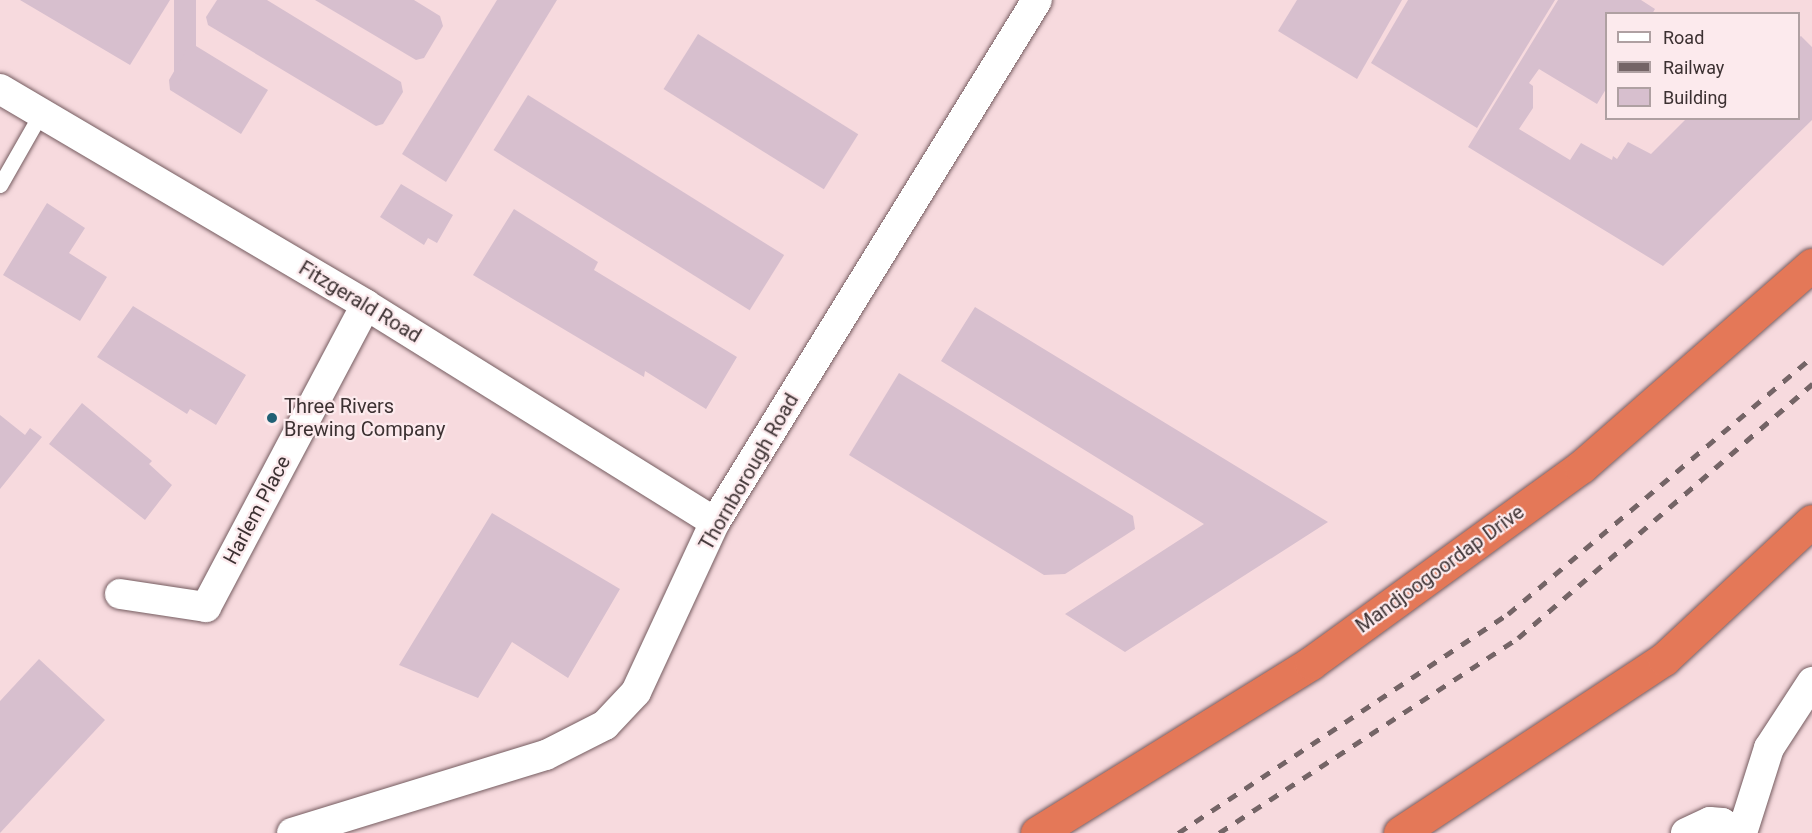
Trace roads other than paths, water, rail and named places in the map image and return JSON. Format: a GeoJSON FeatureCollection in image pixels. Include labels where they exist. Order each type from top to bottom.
{"type":"FeatureCollection","features":[{"type":"Feature","properties":{"kind":"highway","name":"Mandjoogoordap Drive"},"geometry":{"type":"LineString","coordinates":[[1037,833],[1311,663],[1571,474],[1812,265]]}},
{"type":"Feature","properties":{"kind":"highway"},"geometry":{"type":"LineString","coordinates":[[1400,833],[1664,659],[1812,521]]}},
{"type":"Feature","properties":{"kind":"street","name":"Thornborough Road"},"geometry":{"type":"LineString","coordinates":[[292,833],[546,755],[605,725],[636,692],[715,522],[1037,0]]}},
{"type":"Feature","properties":{"kind":"street","name":"Fitzgerald Road"},"geometry":{"type":"LineString","coordinates":[[0,89],[366,305],[715,522]]}},
{"type":"Feature","properties":{"kind":"street","name":"Harlem Place"},"geometry":{"type":"LineString","coordinates":[[120,594],[206,607],[366,305]]}},
{"type":"Feature","properties":{"kind":"street"},"geometry":{"type":"LineString","coordinates":[[1742,833],[1769,748],[1812,682]]}},
{"type":"Feature","properties":{"kind":"street"},"geometry":{"type":"LineString","coordinates":[[1686,833],[1710,822],[1722,823],[1738,833]]}},
{"type":"Feature","properties":{"kind":"lane"},"geometry":{"type":"LineString","coordinates":[[0,185],[40,112]]}},
{"type":"Feature","properties":{"kind":"railway"},"geometry":{"type":"LineString","coordinates":[[1178,833],[1508,614],[1812,357]]}},
{"type":"Feature","properties":{"kind":"railway"},"geometry":{"type":"LineString","coordinates":[[1219,833],[1518,638],[1812,384]]}},
{"type":"Feature","properties":{"kind":"place","name":"Three Rivers Brewing Company"},"geometry":{"type":"Point","coordinates":[272,418]}}]}
